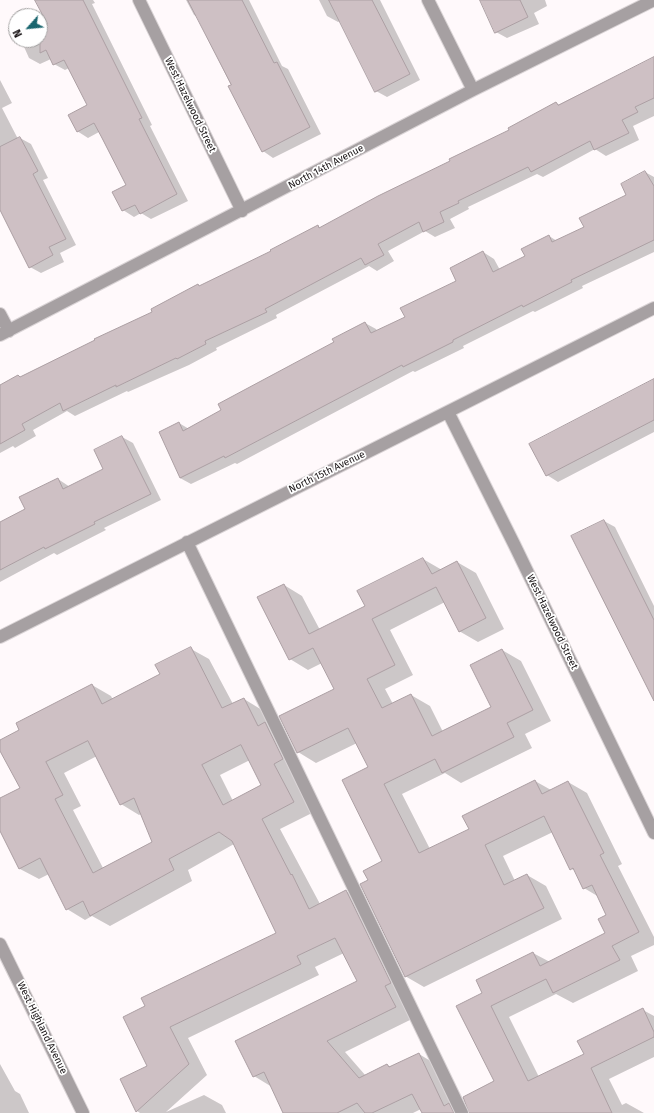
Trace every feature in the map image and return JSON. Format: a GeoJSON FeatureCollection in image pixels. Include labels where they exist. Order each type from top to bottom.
{"type":"FeatureCollection","features":[{"type":"Feature","properties":{"kind":"street","name":"West Hazelwood Street"},"geometry":{"type":"LineString","coordinates":[[139,0],[242,211]]}},
{"type":"Feature","properties":{"kind":"street"},"geometry":{"type":"LineString","coordinates":[[428,0],[473,90]]}},
{"type":"Feature","properties":{"kind":"street","name":"North 14th Avenue"},"geometry":{"type":"LineString","coordinates":[[4,333],[473,90],[654,0]]}},
{"type":"Feature","properties":{"kind":"street","name":"North 15th Avenue"},"geometry":{"type":"LineString","coordinates":[[0,636],[654,308]]}},
{"type":"Feature","properties":{"kind":"street"},"geometry":{"type":"LineString","coordinates":[[0,314],[4,333]]}},
{"type":"Feature","properties":{"kind":"street","name":"West Hazelwood Street"},"geometry":{"type":"LineString","coordinates":[[448,412],[514,544],[654,833]]}},
{"type":"Feature","properties":{"kind":"street"},"geometry":{"type":"LineString","coordinates":[[187,542],[462,1113]]}},
{"type":"Feature","properties":{"kind":"street","name":"West Highland Avenue"},"geometry":{"type":"LineString","coordinates":[[0,944],[83,1113]]}},
{"type":"Feature","properties":{"kind":"building"},"geometry":{"type":"Polygon","coordinates":[[[35,0],[83,0],[142,118],[139,119],[177,194],[140,214],[135,205],[122,211],[112,192],[126,185],[94,123],[77,132],[68,115],[87,105],[64,60],[53,65],[46,50],[40,53],[40,48],[48,48],[48,8],[39,8],[35,0]]]}},
{"type":"Feature","properties":{"kind":"building"},"geometry":{"type":"Polygon","coordinates":[[[188,0],[242,0],[274,63],[277,62],[310,127],[262,152],[228,86],[231,85],[188,0]]]}},
{"type":"Feature","properties":{"kind":"building"},"geometry":{"type":"Polygon","coordinates":[[[329,0],[372,0],[410,74],[375,92],[329,0]]]}},
{"type":"Feature","properties":{"kind":"building"},"geometry":{"type":"Polygon","coordinates":[[[480,0],[520,0],[528,17],[495,33],[480,0]]]}},
{"type":"Feature","properties":{"kind":"building"},"geometry":{"type":"Polygon","coordinates":[[[654,57],[654,98],[635,107],[638,112],[622,120],[629,133],[594,150],[590,141],[531,172],[528,167],[458,201],[459,203],[440,212],[444,222],[423,232],[419,222],[378,244],[384,255],[365,265],[361,258],[265,309],[267,312],[205,341],[206,344],[177,359],[176,358],[116,387],[116,385],[63,411],[60,403],[22,424],[25,430],[0,444],[0,385],[18,375],[20,377],[95,340],[94,339],[152,312],[151,309],[198,284],[199,286],[271,251],[270,250],[318,225],[319,228],[378,196],[450,161],[449,159],[509,130],[508,128],[556,102],[558,105],[654,57]]]}},
{"type":"Feature","properties":{"kind":"building"},"geometry":{"type":"Polygon","coordinates":[[[20,137],[38,171],[33,174],[66,239],[49,247],[53,255],[29,268],[0,210],[0,147],[20,137]]]}},
{"type":"Feature","properties":{"kind":"building"},"geometry":{"type":"Polygon","coordinates":[[[645,171],[654,186],[654,240],[571,280],[572,282],[523,307],[522,305],[403,367],[402,365],[225,458],[224,456],[180,478],[159,432],[179,422],[183,431],[221,410],[218,404],[334,342],[332,339],[365,322],[371,333],[405,317],[400,308],[456,281],[450,268],[483,251],[493,272],[525,256],[521,249],[549,235],[552,242],[584,227],[579,218],[626,195],[621,184],[645,171]]]}},
{"type":"Feature","properties":{"kind":"building"},"geometry":{"type":"Polygon","coordinates":[[[654,379],[654,420],[546,476],[529,444],[654,379]]]}},
{"type":"Feature","properties":{"kind":"building"},"geometry":{"type":"Polygon","coordinates":[[[122,436],[151,494],[94,522],[95,524],[45,549],[44,547],[0,570],[0,522],[25,509],[19,497],[58,478],[63,489],[103,469],[94,450],[122,436]]]}},
{"type":"Feature","properties":{"kind":"building"},"geometry":{"type":"Polygon","coordinates":[[[604,520],[654,620],[654,701],[571,536],[604,520]]]}},
{"type":"Feature","properties":{"kind":"building"},"geometry":{"type":"Polygon","coordinates":[[[423,558],[432,574],[457,561],[486,618],[459,632],[436,587],[372,619],[395,665],[367,679],[382,708],[411,694],[432,736],[491,707],[470,665],[502,649],[533,710],[507,723],[514,737],[442,773],[435,759],[384,784],[419,853],[469,829],[462,816],[535,780],[542,794],[568,781],[604,853],[600,855],[639,932],[612,946],[620,960],[553,993],[546,979],[491,1006],[528,1081],[584,1054],[577,1041],[643,1008],[654,1032],[654,1037],[591,1068],[612,1113],[469,1113],[463,1097],[494,1081],[456,1006],[482,993],[476,980],[533,952],[540,966],[605,933],[598,919],[606,915],[592,885],[583,889],[573,868],[570,870],[544,816],[485,845],[504,885],[527,874],[544,908],[405,977],[360,884],[368,880],[363,871],[382,861],[342,780],[368,767],[348,728],[297,753],[279,716],[334,689],[313,648],[289,660],[257,597],[284,584],[309,634],[365,606],[357,591],[423,558]]]}},
{"type":"Feature","properties":{"kind":"building"},"geometry":{"type":"Polygon","coordinates":[[[191,647],[222,708],[244,698],[258,726],[265,722],[283,759],[274,764],[294,802],[262,819],[309,909],[346,890],[391,983],[385,986],[396,1007],[327,1041],[359,1078],[387,1064],[389,1067],[419,1053],[444,1106],[449,1103],[454,1113],[422,1113],[412,1094],[372,1113],[365,1113],[357,1103],[337,1113],[283,1113],[264,1072],[253,1077],[235,1041],[357,981],[335,938],[297,956],[301,964],[170,1027],[189,1064],[136,1112],[120,1079],[147,1066],[123,1017],[145,1006],[141,998],[276,933],[232,841],[219,832],[169,859],[174,870],[90,916],[83,901],[66,910],[40,858],[19,869],[0,831],[0,798],[20,788],[0,751],[0,740],[19,730],[16,723],[92,684],[102,704],[160,674],[155,665],[191,647]],[[88,741],[46,762],[63,795],[55,799],[93,873],[152,842],[134,798],[120,805],[88,741]],[[241,745],[202,765],[223,805],[261,785],[241,745]]]}}]}
